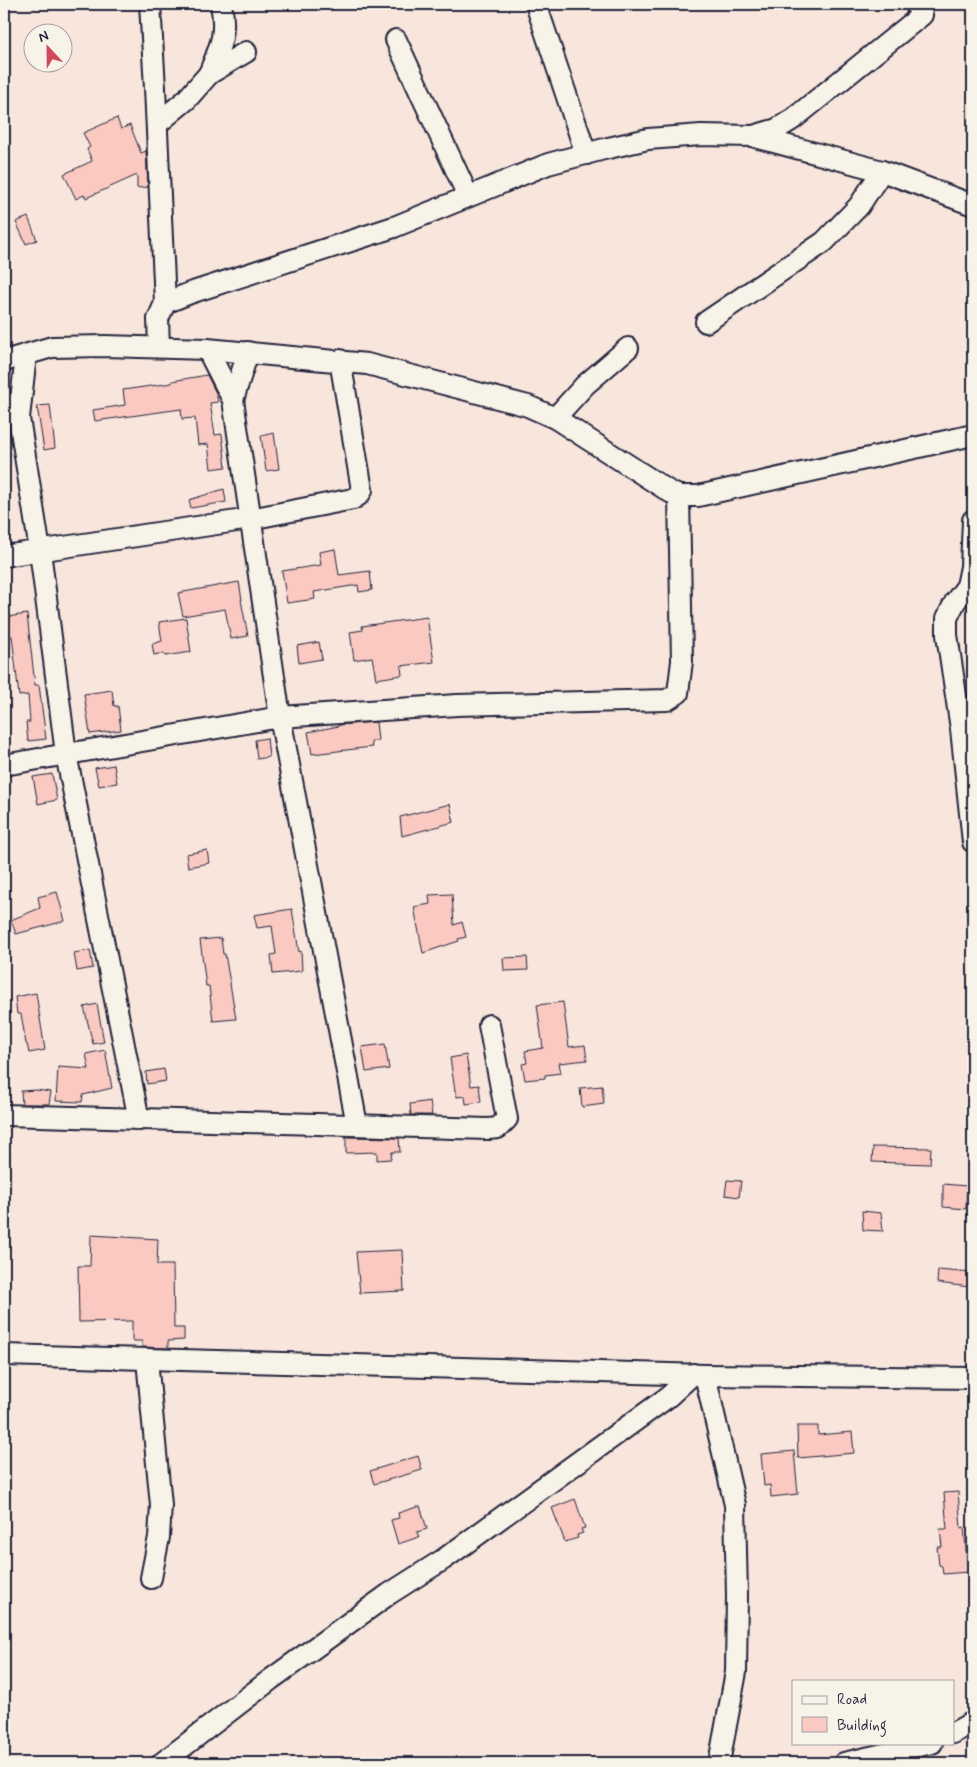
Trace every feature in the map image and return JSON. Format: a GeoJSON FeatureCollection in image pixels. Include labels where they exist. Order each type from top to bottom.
{"type":"FeatureCollection","features":[{"type":"Feature","properties":{"kind":"street"},"geometry":{"type":"LineString","coordinates":[[150,4],[165,303],[158,319],[159,347]]}},
{"type":"Feature","properties":{"kind":"street"},"geometry":{"type":"LineString","coordinates":[[209,74],[222,42],[224,22],[221,4]]}},
{"type":"Feature","properties":{"kind":"street"},"geometry":{"type":"LineString","coordinates":[[536,4],[586,154]]}},
{"type":"Feature","properties":{"kind":"street"},"geometry":{"type":"LineString","coordinates":[[753,136],[777,130],[793,119],[922,15],[915,4]]}},
{"type":"Feature","properties":{"kind":"street"},"geometry":{"type":"LineString","coordinates":[[396,40],[468,196]]}},
{"type":"Feature","properties":{"kind":"street"},"geometry":{"type":"LineString","coordinates":[[157,124],[186,100],[209,74],[246,52]]}},
{"type":"Feature","properties":{"kind":"street"},"geometry":{"type":"LineString","coordinates":[[165,303],[190,293],[394,226],[548,164],[648,139],[701,135],[753,136],[882,170],[973,205]]}},
{"type":"Feature","properties":{"kind":"street"},"geometry":{"type":"LineString","coordinates":[[706,322],[824,242],[859,206],[882,170]]}},
{"type":"Feature","properties":{"kind":"street"},"geometry":{"type":"LineString","coordinates":[[4,361],[52,346],[207,349],[367,364],[528,406],[555,418],[679,496],[698,496],[973,434]]}},
{"type":"Feature","properties":{"kind":"street"},"geometry":{"type":"LineString","coordinates":[[555,418],[585,386],[628,348]]}},
{"type":"Feature","properties":{"kind":"street"},"geometry":{"type":"LineString","coordinates":[[207,349],[233,400],[280,717],[357,1125]]}},
{"type":"Feature","properties":{"kind":"street"},"geometry":{"type":"LineString","coordinates":[[233,400],[248,352]]}},
{"type":"Feature","properties":{"kind":"street"},"geometry":{"type":"LineString","coordinates":[[26,355],[19,418],[40,551],[66,754],[139,1120]]}},
{"type":"Feature","properties":{"kind":"street"},"geometry":{"type":"LineString","coordinates":[[4,556],[250,519],[360,495],[362,490],[340,360]]}},
{"type":"Feature","properties":{"kind":"street"},"geometry":{"type":"LineString","coordinates":[[4,401],[19,418]]}},
{"type":"Feature","properties":{"kind":"street"},"geometry":{"type":"LineString","coordinates":[[4,765],[280,717],[457,705],[668,700],[678,693],[682,661],[679,496]]}},
{"type":"Feature","properties":{"kind":"street"},"geometry":{"type":"LineString","coordinates":[[973,520],[971,567],[967,586],[955,602],[947,618],[947,635],[961,729],[973,842]]}},
{"type":"Feature","properties":{"kind":"street"},"geometry":{"type":"LineString","coordinates":[[4,1115],[498,1128],[507,1119],[489,1025]]}},
{"type":"Feature","properties":{"kind":"street"},"geometry":{"type":"LineString","coordinates":[[4,1355],[699,1374],[973,1378]]}},
{"type":"Feature","properties":{"kind":"street"},"geometry":{"type":"LineString","coordinates":[[147,1360],[161,1505],[159,1537],[151,1578]]}},
{"type":"Feature","properties":{"kind":"street"},"geometry":{"type":"LineString","coordinates":[[162,1763],[270,1680],[389,1594],[444,1559],[699,1374]]}},
{"type":"Feature","properties":{"kind":"street"},"geometry":{"type":"LineString","coordinates":[[699,1374],[735,1506],[738,1595],[736,1672],[719,1763]]}},
{"type":"Feature","properties":{"kind":"street"},"geometry":{"type":"LineString","coordinates":[[954,1732],[973,1722]]}},
{"type":"Feature","properties":{"kind":"street"},"geometry":{"type":"LineString","coordinates":[[844,1763],[928,1744]]}},
{"type":"Feature","properties":{"kind":"building"},"geometry":{"type":"Polygon","coordinates":[[[117,118],[121,129],[130,125],[141,153],[146,151],[148,187],[137,188],[137,175],[86,198],[84,195],[76,199],[64,174],[92,161],[87,149],[90,147],[83,133],[117,118]]]}},
{"type":"Feature","properties":{"kind":"building"},"geometry":{"type":"Polygon","coordinates":[[[28,217],[37,240],[26,244],[16,222],[28,217]]]}},
{"type":"Feature","properties":{"kind":"building"},"geometry":{"type":"Polygon","coordinates":[[[207,375],[216,393],[218,402],[210,403],[215,435],[222,434],[226,467],[211,469],[208,444],[198,445],[195,418],[182,419],[181,409],[95,421],[93,410],[125,405],[123,390],[172,383],[172,381],[207,375]]]}},
{"type":"Feature","properties":{"kind":"building"},"geometry":{"type":"Polygon","coordinates":[[[50,405],[55,448],[44,450],[37,406],[50,405]]]}},
{"type":"Feature","properties":{"kind":"building"},"geometry":{"type":"Polygon","coordinates":[[[274,433],[279,469],[266,471],[261,436],[274,433]]]}},
{"type":"Feature","properties":{"kind":"building"},"geometry":{"type":"Polygon","coordinates":[[[224,489],[226,502],[191,508],[189,500],[224,489]]]}},
{"type":"Feature","properties":{"kind":"building"},"geometry":{"type":"Polygon","coordinates":[[[335,549],[339,575],[370,571],[372,590],[359,592],[358,585],[314,592],[315,599],[287,603],[282,571],[321,565],[319,552],[335,549]]]}},
{"type":"Feature","properties":{"kind":"building"},"geometry":{"type":"Polygon","coordinates":[[[239,582],[248,636],[231,639],[225,609],[183,616],[178,593],[239,582]]]}},
{"type":"Feature","properties":{"kind":"building"},"geometry":{"type":"Polygon","coordinates":[[[27,614],[35,685],[39,685],[46,739],[28,741],[26,722],[30,722],[28,695],[19,696],[12,636],[10,636],[7,617],[27,614]]]}},
{"type":"Feature","properties":{"kind":"building"},"geometry":{"type":"Polygon","coordinates":[[[427,617],[434,662],[401,666],[402,675],[376,679],[372,657],[354,660],[350,632],[363,630],[362,626],[427,617]]]}},
{"type":"Feature","properties":{"kind":"building"},"geometry":{"type":"Polygon","coordinates":[[[186,618],[191,652],[165,656],[164,653],[154,655],[152,644],[162,641],[159,622],[186,618]]]}},
{"type":"Feature","properties":{"kind":"building"},"geometry":{"type":"Polygon","coordinates":[[[319,642],[322,659],[299,663],[297,646],[319,642]]]}},
{"type":"Feature","properties":{"kind":"building"},"geometry":{"type":"Polygon","coordinates":[[[112,690],[114,706],[118,706],[121,730],[90,734],[84,694],[112,690]]]}},
{"type":"Feature","properties":{"kind":"building"},"geometry":{"type":"Polygon","coordinates":[[[376,722],[378,741],[371,741],[372,747],[312,754],[308,732],[339,725],[376,722]]]}},
{"type":"Feature","properties":{"kind":"building"},"geometry":{"type":"Polygon","coordinates":[[[267,738],[269,757],[257,759],[255,740],[267,738]]]}},
{"type":"Feature","properties":{"kind":"building"},"geometry":{"type":"Polygon","coordinates":[[[114,765],[117,783],[99,786],[95,768],[114,765]]]}},
{"type":"Feature","properties":{"kind":"building"},"geometry":{"type":"Polygon","coordinates":[[[52,774],[57,800],[38,804],[33,777],[52,774]]]}},
{"type":"Feature","properties":{"kind":"building"},"geometry":{"type":"Polygon","coordinates":[[[450,804],[454,822],[402,836],[400,817],[450,804]]]}},
{"type":"Feature","properties":{"kind":"building"},"geometry":{"type":"Polygon","coordinates":[[[207,850],[209,863],[188,867],[186,854],[207,850]]]}},
{"type":"Feature","properties":{"kind":"building"},"geometry":{"type":"Polygon","coordinates":[[[57,892],[65,921],[16,934],[11,920],[40,908],[38,897],[57,892]]]}},
{"type":"Feature","properties":{"kind":"building"},"geometry":{"type":"Polygon","coordinates":[[[452,894],[454,925],[462,922],[466,937],[423,953],[414,907],[430,904],[429,895],[452,894]]]}},
{"type":"Feature","properties":{"kind":"building"},"geometry":{"type":"Polygon","coordinates":[[[292,909],[299,952],[301,951],[302,971],[273,974],[271,955],[276,954],[272,926],[257,928],[254,915],[292,909]]]}},
{"type":"Feature","properties":{"kind":"building"},"geometry":{"type":"Polygon","coordinates":[[[221,938],[236,1019],[213,1021],[209,986],[206,986],[200,940],[221,938]]]}},
{"type":"Feature","properties":{"kind":"building"},"geometry":{"type":"Polygon","coordinates":[[[90,950],[93,968],[77,971],[74,953],[90,950]]]}},
{"type":"Feature","properties":{"kind":"building"},"geometry":{"type":"Polygon","coordinates":[[[527,957],[528,970],[504,971],[503,958],[527,957]]]}},
{"type":"Feature","properties":{"kind":"building"},"geometry":{"type":"Polygon","coordinates":[[[36,993],[45,1050],[29,1053],[21,1014],[17,1014],[15,997],[36,993]]]}},
{"type":"Feature","properties":{"kind":"building"},"geometry":{"type":"Polygon","coordinates":[[[563,1002],[569,1047],[585,1045],[587,1060],[559,1063],[561,1073],[545,1075],[545,1078],[525,1080],[522,1064],[527,1063],[525,1051],[543,1048],[537,1005],[563,1002]]]}},
{"type":"Feature","properties":{"kind":"building"},"geometry":{"type":"Polygon","coordinates":[[[97,1004],[104,1042],[93,1044],[84,1007],[97,1004]]]}},
{"type":"Feature","properties":{"kind":"building"},"geometry":{"type":"Polygon","coordinates":[[[385,1044],[389,1069],[366,1072],[362,1047],[385,1044]]]}},
{"type":"Feature","properties":{"kind":"building"},"geometry":{"type":"Polygon","coordinates":[[[105,1050],[112,1088],[83,1095],[82,1102],[56,1101],[58,1067],[89,1069],[86,1054],[105,1050]]]}},
{"type":"Feature","properties":{"kind":"building"},"geometry":{"type":"Polygon","coordinates":[[[466,1055],[471,1086],[479,1085],[481,1102],[466,1104],[465,1096],[457,1097],[455,1091],[450,1058],[466,1055]]]}},
{"type":"Feature","properties":{"kind":"building"},"geometry":{"type":"Polygon","coordinates":[[[164,1069],[166,1081],[147,1084],[146,1072],[164,1069]]]}},
{"type":"Feature","properties":{"kind":"building"},"geometry":{"type":"Polygon","coordinates":[[[602,1086],[604,1104],[582,1107],[580,1088],[602,1086]]]}},
{"type":"Feature","properties":{"kind":"building"},"geometry":{"type":"Polygon","coordinates":[[[21,1091],[51,1092],[49,1104],[22,1104],[21,1091]]]}},
{"type":"Feature","properties":{"kind":"building"},"geometry":{"type":"Polygon","coordinates":[[[430,1101],[432,1115],[411,1115],[410,1104],[430,1101]]]}},
{"type":"Feature","properties":{"kind":"building"},"geometry":{"type":"Polygon","coordinates":[[[346,1137],[399,1138],[400,1152],[392,1152],[391,1159],[377,1160],[377,1152],[346,1153],[346,1137]]]}},
{"type":"Feature","properties":{"kind":"building"},"geometry":{"type":"Polygon","coordinates":[[[873,1147],[931,1148],[930,1164],[872,1162],[873,1147]]]}},
{"type":"Feature","properties":{"kind":"building"},"geometry":{"type":"Polygon","coordinates":[[[727,1180],[741,1181],[739,1197],[725,1195],[727,1180]]]}},
{"type":"Feature","properties":{"kind":"building"},"geometry":{"type":"Polygon","coordinates":[[[943,1184],[967,1186],[966,1209],[943,1207],[943,1184]]]}},
{"type":"Feature","properties":{"kind":"building"},"geometry":{"type":"Polygon","coordinates":[[[862,1211],[881,1213],[883,1231],[863,1230],[862,1211]]]}},
{"type":"Feature","properties":{"kind":"building"},"geometry":{"type":"Polygon","coordinates":[[[91,1235],[158,1239],[157,1265],[173,1265],[174,1328],[184,1328],[184,1340],[168,1341],[168,1348],[142,1347],[142,1341],[132,1341],[132,1321],[79,1322],[78,1266],[90,1266],[91,1235]]]}},
{"type":"Feature","properties":{"kind":"building"},"geometry":{"type":"Polygon","coordinates":[[[402,1250],[404,1291],[360,1293],[356,1252],[402,1250]]]}},
{"type":"Feature","properties":{"kind":"building"},"geometry":{"type":"Polygon","coordinates":[[[938,1270],[972,1273],[970,1287],[937,1283],[938,1270]]]}},
{"type":"Feature","properties":{"kind":"building"},"geometry":{"type":"Polygon","coordinates":[[[797,1426],[818,1426],[818,1435],[852,1432],[854,1453],[798,1458],[797,1426]]]}},
{"type":"Feature","properties":{"kind":"building"},"geometry":{"type":"Polygon","coordinates":[[[794,1451],[798,1494],[771,1497],[770,1485],[764,1486],[761,1454],[794,1451]]]}},
{"type":"Feature","properties":{"kind":"building"},"geometry":{"type":"Polygon","coordinates":[[[418,1456],[422,1470],[374,1484],[370,1471],[418,1456]]]}},
{"type":"Feature","properties":{"kind":"building"},"geometry":{"type":"Polygon","coordinates":[[[958,1492],[961,1528],[964,1527],[968,1572],[943,1574],[942,1566],[939,1565],[937,1547],[942,1547],[940,1529],[947,1529],[944,1493],[958,1492]]]}},
{"type":"Feature","properties":{"kind":"building"},"geometry":{"type":"Polygon","coordinates":[[[575,1499],[585,1528],[581,1529],[583,1533],[577,1535],[578,1538],[565,1542],[552,1508],[575,1499]]]}},
{"type":"Feature","properties":{"kind":"building"},"geometry":{"type":"Polygon","coordinates":[[[420,1506],[427,1529],[417,1532],[419,1537],[398,1544],[391,1520],[399,1518],[398,1513],[420,1506]]]}}]}
